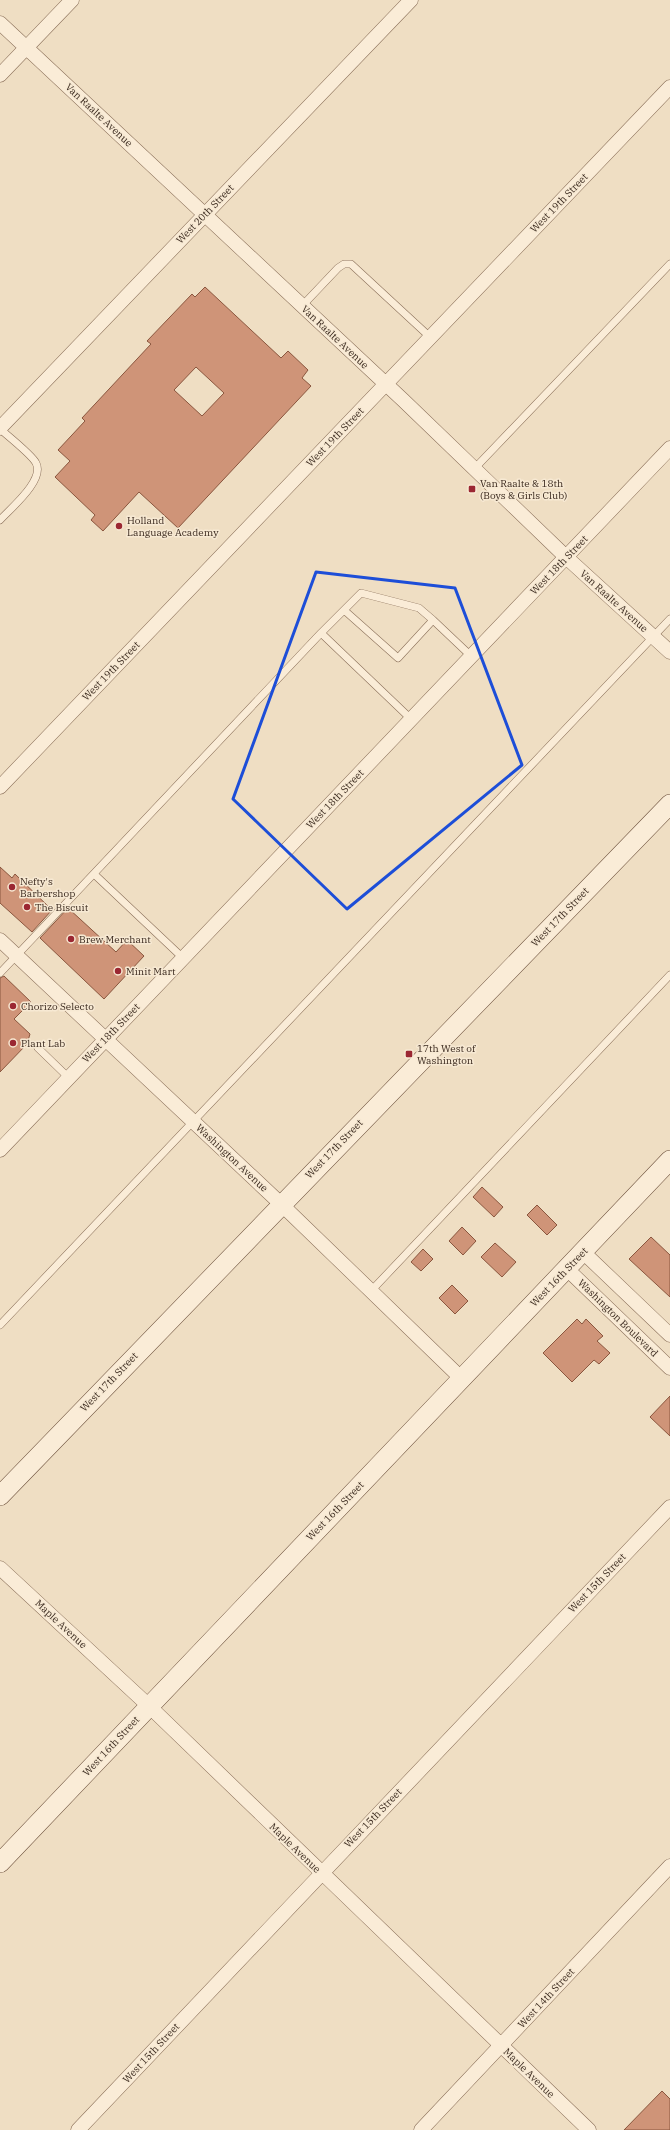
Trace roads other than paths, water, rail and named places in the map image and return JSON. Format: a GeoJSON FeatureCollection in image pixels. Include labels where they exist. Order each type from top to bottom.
{"type":"FeatureCollection","features":[{"type":"Feature","properties":{"kind":"street"},"geometry":{"type":"LineString","coordinates":[[0,75],[72,0]]}},
{"type":"Feature","properties":{"kind":"street","name":"West 20th Street"},"geometry":{"type":"LineString","coordinates":[[0,429],[411,0]]}},
{"type":"Feature","properties":{"kind":"street","name":"Van Raalte Avenue"},"geometry":{"type":"LineString","coordinates":[[0,22],[475,468],[566,557],[670,652]]}},
{"type":"Feature","properties":{"kind":"street","name":"West 19th Street"},"geometry":{"type":"LineString","coordinates":[[0,787],[670,87]]}},
{"type":"Feature","properties":{"kind":"street","name":"West 18th Street"},"geometry":{"type":"LineString","coordinates":[[0,1150],[670,448]]}},
{"type":"Feature","properties":{"kind":"street","name":"West 17th Street"},"geometry":{"type":"LineString","coordinates":[[0,1496],[281,1204],[670,804]]}},
{"type":"Feature","properties":{"kind":"street","name":"Washington Avenue"},"geometry":{"type":"LineString","coordinates":[[0,940],[281,1204],[461,1378]]}},
{"type":"Feature","properties":{"kind":"street","name":"West 16th Street"},"geometry":{"type":"LineString","coordinates":[[0,1863],[670,1160]]}},
{"type":"Feature","properties":{"kind":"street"},"geometry":{"type":"LineString","coordinates":[[583,1252],[670,1335]]}},
{"type":"Feature","properties":{"kind":"street","name":"Washington Boulevard"},"geometry":{"type":"LineString","coordinates":[[567,1269],[670,1368]]}},
{"type":"Feature","properties":{"kind":"street","name":"West 15th Street"},"geometry":{"type":"LineString","coordinates":[[78,2130],[670,1507]]}},
{"type":"Feature","properties":{"kind":"street","name":"Maple Avenue"},"geometry":{"type":"LineString","coordinates":[[0,1568],[149,1706],[500,2046],[589,2130]]}},
{"type":"Feature","properties":{"kind":"street","name":"West 14th Street"},"geometry":{"type":"LineString","coordinates":[[421,2130],[670,1866]]}},
{"type":"Feature","properties":{"kind":"lane"},"geometry":{"type":"LineString","coordinates":[[302,306],[338,268],[344,264],[350,264],[430,337]]}},
{"type":"Feature","properties":{"kind":"lane"},"geometry":{"type":"LineString","coordinates":[[475,468],[670,264]]}},
{"type":"Feature","properties":{"kind":"lane"},"geometry":{"type":"LineString","coordinates":[[0,429],[36,462],[39,472],[34,483],[0,520]]}},
{"type":"Feature","properties":{"kind":"lane"},"geometry":{"type":"LineString","coordinates":[[0,973],[321,633],[361,593],[419,608],[471,656]]}},
{"type":"Feature","properties":{"kind":"lane"},"geometry":{"type":"LineString","coordinates":[[344,610],[398,658],[433,620]]}},
{"type":"Feature","properties":{"kind":"lane"},"geometry":{"type":"LineString","coordinates":[[0,1325],[670,619]]}},
{"type":"Feature","properties":{"kind":"lane"},"geometry":{"type":"LineString","coordinates":[[321,633],[412,719]]}},
{"type":"Feature","properties":{"kind":"lane"},"geometry":{"type":"LineString","coordinates":[[94,874],[183,958]]}},
{"type":"Feature","properties":{"kind":"lane"},"geometry":{"type":"LineString","coordinates":[[371,1291],[670,975]]}},
{"type":"Feature","properties":{"kind":"lane"},"geometry":{"type":"LineString","coordinates":[[38,1048],[69,1078]]}},
{"type":"Feature","properties":{"kind":"place","name":"Van Raalte & 18th (Boys & Girls Club)"},"geometry":{"type":"Point","coordinates":[472,489]}},
{"type":"Feature","properties":{"kind":"place","name":"Holland Language Academy"},"geometry":{"type":"Point","coordinates":[119,526]}},
{"type":"Feature","properties":{"kind":"place","name":"Nefty's Barbershop"},"geometry":{"type":"Point","coordinates":[12,887]}},
{"type":"Feature","properties":{"kind":"place","name":"The Biscuit"},"geometry":{"type":"Point","coordinates":[27,907]}},
{"type":"Feature","properties":{"kind":"place","name":"Brew Merchant"},"geometry":{"type":"Point","coordinates":[71,939]}},
{"type":"Feature","properties":{"kind":"place","name":"Minit Mart"},"geometry":{"type":"Point","coordinates":[118,971]}},
{"type":"Feature","properties":{"kind":"place","name":"Chorizo Selecto"},"geometry":{"type":"Point","coordinates":[13,1006]}},
{"type":"Feature","properties":{"kind":"place","name":"Plant Lab"},"geometry":{"type":"Point","coordinates":[13,1043]}},
{"type":"Feature","properties":{"kind":"place","name":"17th West of Washington"},"geometry":{"type":"Point","coordinates":[409,1054]}}]}
